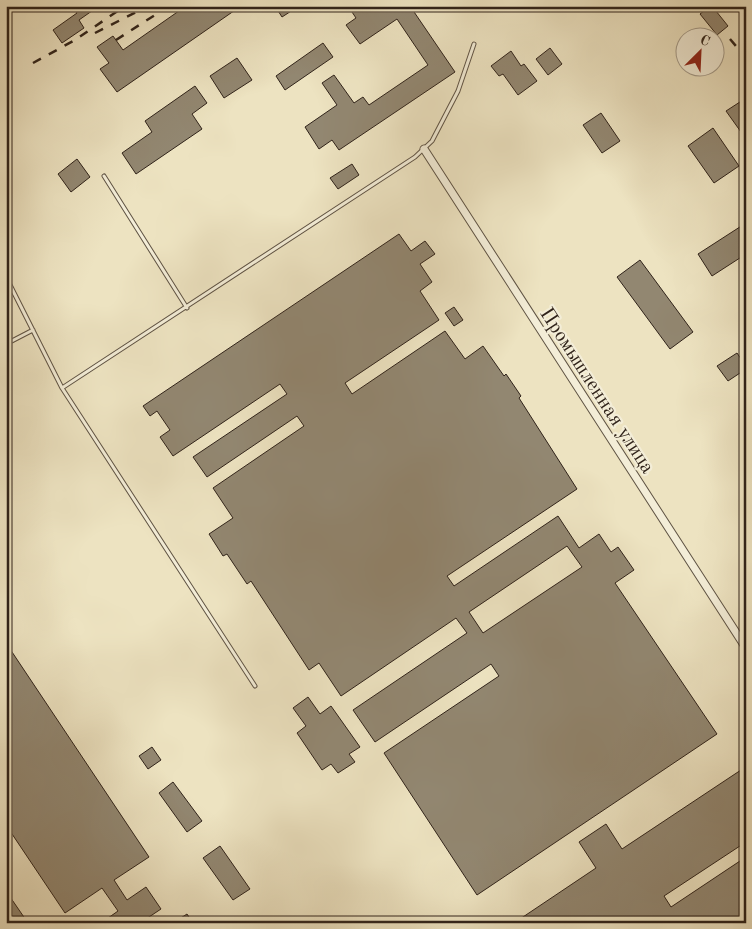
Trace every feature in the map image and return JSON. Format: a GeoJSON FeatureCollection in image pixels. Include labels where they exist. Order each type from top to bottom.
{"type":"FeatureCollection","features":[{"type":"Feature","properties":{"kind":"street","name":"Промышленная улица"},"geometry":{"type":"LineString","coordinates":[[424,149],[746,648]]}},
{"type":"Feature","properties":{"kind":"lane"},"geometry":{"type":"LineString","coordinates":[[62,388],[187,308],[415,157],[432,141],[458,91],[474,44]]}},
{"type":"Feature","properties":{"kind":"lane"},"geometry":{"type":"LineString","coordinates":[[104,176],[187,308]]}},
{"type":"Feature","properties":{"kind":"lane"},"geometry":{"type":"LineString","coordinates":[[6,277],[62,388],[255,686]]}},
{"type":"Feature","properties":{"kind":"lane"},"geometry":{"type":"LineString","coordinates":[[6,344],[33,330]]}},
{"type":"Feature","properties":{"kind":"building"},"geometry":{"type":"Polygon","coordinates":[[[72,6],[99,6],[79,20],[84,28],[62,43],[53,30],[77,13],[72,6]]]}},
{"type":"Feature","properties":{"kind":"building"},"geometry":{"type":"Polygon","coordinates":[[[186,6],[241,6],[117,92],[100,69],[109,63],[97,47],[113,36],[123,50],[186,6]]]}},
{"type":"Feature","properties":{"kind":"building"},"geometry":{"type":"Polygon","coordinates":[[[275,6],[299,6],[282,17],[275,6]]]}},
{"type":"Feature","properties":{"kind":"building"},"geometry":{"type":"Polygon","coordinates":[[[348,6],[410,6],[455,72],[339,150],[332,140],[319,149],[305,127],[337,105],[322,83],[334,75],[354,103],[363,97],[369,105],[428,65],[397,19],[360,44],[346,25],[356,18],[348,6]]]}},
{"type":"Feature","properties":{"kind":"building"},"geometry":{"type":"Polygon","coordinates":[[[712,6],[728,26],[724,29],[711,28],[700,14],[712,6]]]}},
{"type":"Feature","properties":{"kind":"building"},"geometry":{"type":"Polygon","coordinates":[[[323,43],[333,57],[285,90],[276,76],[323,43]]]}},
{"type":"Feature","properties":{"kind":"building"},"geometry":{"type":"Polygon","coordinates":[[[550,48],[562,64],[548,75],[536,59],[550,48]]]}},
{"type":"Feature","properties":{"kind":"building"},"geometry":{"type":"Polygon","coordinates":[[[511,51],[521,66],[524,64],[537,81],[518,95],[503,74],[499,76],[491,66],[511,51]]]}},
{"type":"Feature","properties":{"kind":"building"},"geometry":{"type":"Polygon","coordinates":[[[237,58],[252,80],[224,98],[210,76],[237,58]]]}},
{"type":"Feature","properties":{"kind":"building"},"geometry":{"type":"Polygon","coordinates":[[[195,86],[207,103],[192,114],[202,129],[136,174],[122,153],[152,132],[145,121],[195,86]]]}},
{"type":"Feature","properties":{"kind":"building"},"geometry":{"type":"Polygon","coordinates":[[[743,100],[746,104],[746,139],[726,111],[743,100]]]}},
{"type":"Feature","properties":{"kind":"building"},"geometry":{"type":"Polygon","coordinates":[[[601,113],[620,141],[602,153],[583,125],[601,113]]]}},
{"type":"Feature","properties":{"kind":"building"},"geometry":{"type":"Polygon","coordinates":[[[713,128],[739,166],[714,183],[688,146],[713,128]]]}},
{"type":"Feature","properties":{"kind":"building"},"geometry":{"type":"Polygon","coordinates":[[[77,159],[90,177],[71,192],[58,174],[77,159]]]}},
{"type":"Feature","properties":{"kind":"building"},"geometry":{"type":"Polygon","coordinates":[[[352,164],[359,175],[338,189],[330,178],[352,164]]]}},
{"type":"Feature","properties":{"kind":"building"},"geometry":{"type":"Polygon","coordinates":[[[746,223],[746,254],[712,276],[698,254],[746,223]]]}},
{"type":"Feature","properties":{"kind":"building"},"geometry":{"type":"Polygon","coordinates":[[[399,234],[411,251],[425,241],[435,254],[420,264],[432,282],[420,291],[439,320],[345,383],[352,394],[445,331],[465,359],[483,346],[521,396],[519,398],[577,489],[447,576],[454,586],[558,516],[579,548],[599,534],[611,552],[618,547],[634,570],[615,583],[717,734],[477,895],[384,753],[499,676],[491,664],[375,742],[353,710],[467,633],[456,618],[341,696],[319,663],[309,670],[251,581],[247,584],[227,554],[223,556],[209,534],[233,518],[213,488],[304,426],[297,416],[207,477],[193,457],[287,394],[280,384],[173,456],[160,437],[170,430],[157,411],[150,416],[143,406],[399,234]],[[567,546],[469,612],[483,633],[582,567],[567,546]]]}},
{"type":"Feature","properties":{"kind":"building"},"geometry":{"type":"Polygon","coordinates":[[[640,260],[693,332],[670,349],[617,277],[640,260]]]}},
{"type":"Feature","properties":{"kind":"building"},"geometry":{"type":"Polygon","coordinates":[[[454,307],[463,320],[454,326],[445,313],[454,307]]]}},
{"type":"Feature","properties":{"kind":"building"},"geometry":{"type":"Polygon","coordinates":[[[737,353],[746,369],[728,381],[717,366],[737,353]]]}},
{"type":"Feature","properties":{"kind":"building"},"geometry":{"type":"Polygon","coordinates":[[[6,643],[149,857],[114,880],[127,900],[146,887],[161,909],[140,923],[101,923],[118,911],[102,888],[65,913],[6,825],[6,643]]]}},
{"type":"Feature","properties":{"kind":"building"},"geometry":{"type":"Polygon","coordinates":[[[308,697],[320,714],[331,706],[360,747],[349,754],[355,762],[338,773],[331,764],[322,770],[297,733],[306,726],[293,708],[308,697]]]}},
{"type":"Feature","properties":{"kind":"building"},"geometry":{"type":"Polygon","coordinates":[[[152,747],[161,760],[148,769],[139,756],[152,747]]]}},
{"type":"Feature","properties":{"kind":"building"},"geometry":{"type":"Polygon","coordinates":[[[741,770],[746,778],[746,842],[664,896],[671,907],[746,857],[746,923],[514,923],[596,868],[579,842],[606,824],[622,849],[741,770]]]}},
{"type":"Feature","properties":{"kind":"building"},"geometry":{"type":"Polygon","coordinates":[[[173,782],[202,821],[187,832],[159,793],[173,782]]]}},
{"type":"Feature","properties":{"kind":"building"},"geometry":{"type":"Polygon","coordinates":[[[220,846],[250,889],[233,900],[203,858],[220,846]]]}},
{"type":"Feature","properties":{"kind":"building"},"geometry":{"type":"Polygon","coordinates":[[[6,891],[28,923],[6,923],[6,891]]]}},
{"type":"Feature","properties":{"kind":"building"},"geometry":{"type":"Polygon","coordinates":[[[187,914],[193,923],[173,923],[187,914]]]}},
{"type":"Feature","properties":{"kind":"railway"},"geometry":{"type":"LineString","coordinates":[[33,63],[75,40],[125,6]]}},
{"type":"Feature","properties":{"kind":"railway"},"geometry":{"type":"LineString","coordinates":[[95,33],[148,6]]}},
{"type":"Feature","properties":{"kind":"railway"},"geometry":{"type":"LineString","coordinates":[[116,40],[169,6]]}},
{"type":"Feature","properties":{"kind":"railway"},"geometry":{"type":"LineString","coordinates":[[730,39],[746,58]]}}]}
